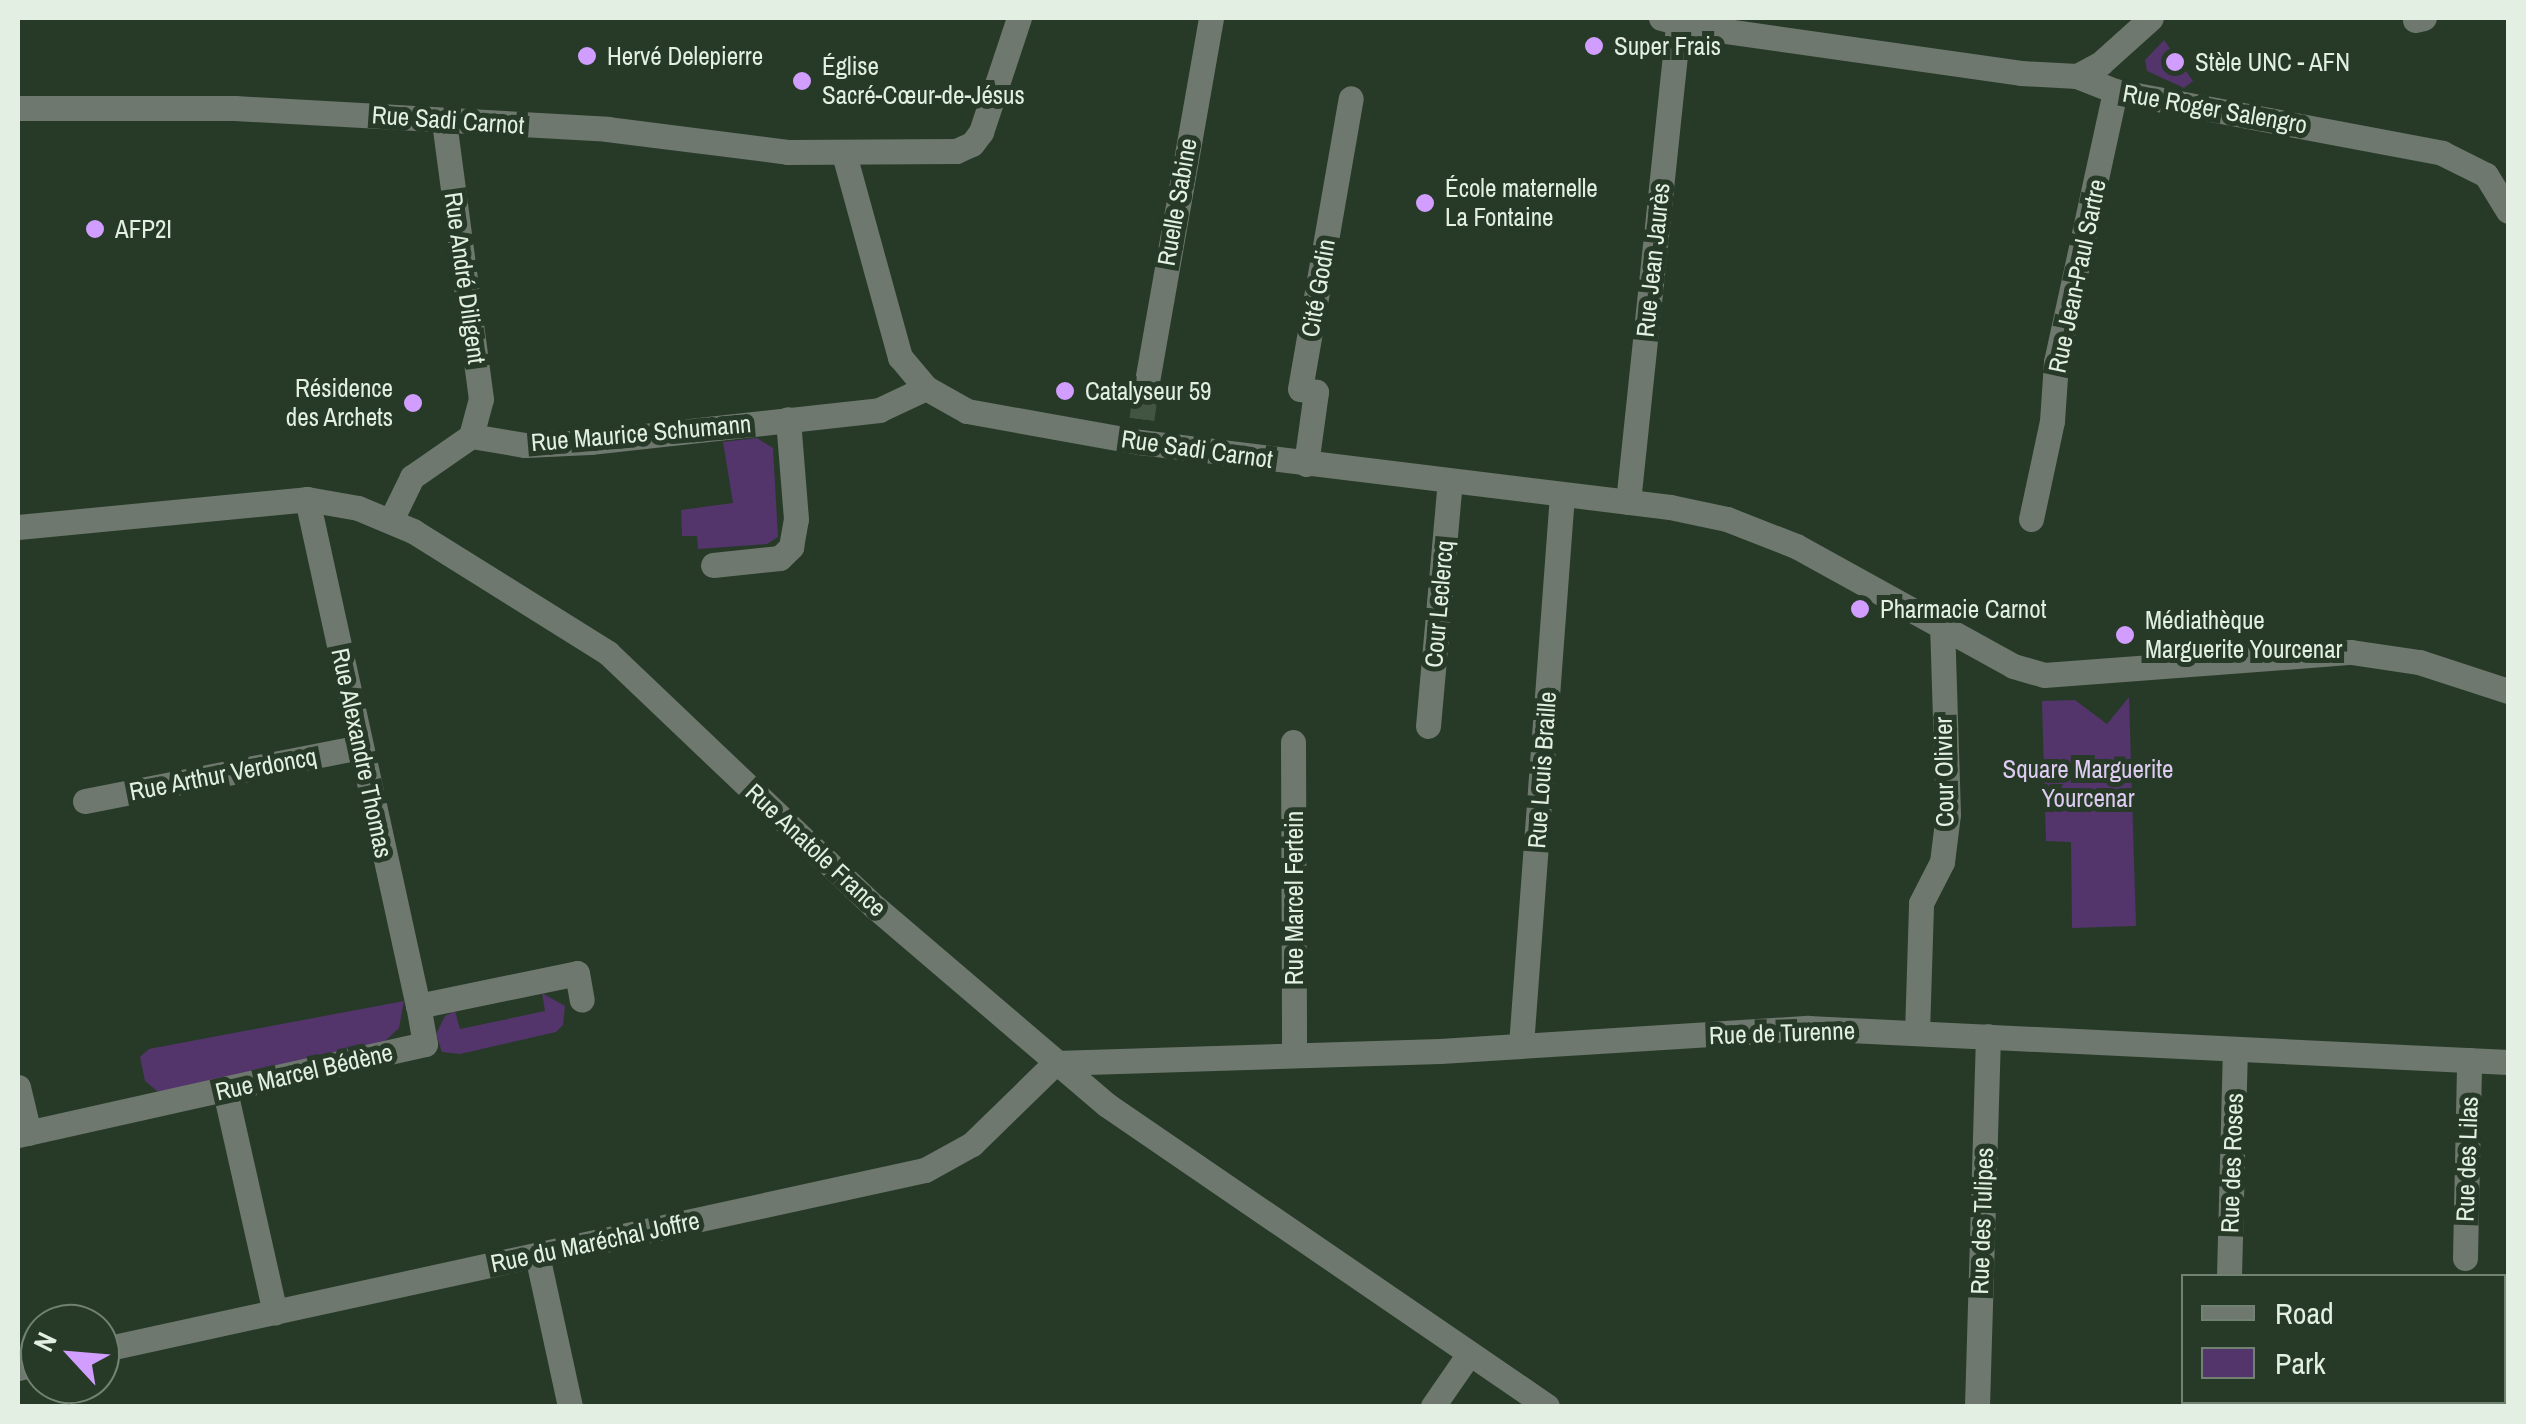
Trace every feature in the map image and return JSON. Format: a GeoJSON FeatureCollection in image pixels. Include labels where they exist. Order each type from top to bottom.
{"type":"FeatureCollection","features":[{"type":"Feature","properties":{"kind":"street"},"geometry":{"type":"LineString","coordinates":[[844,154],[947,152],[972,144],[987,119],[1019,18]]}},
{"type":"Feature","properties":{"kind":"street","name":"Ruelle Sabine"},"geometry":{"type":"LineString","coordinates":[[1146,387],[1210,18]]}},
{"type":"Feature","properties":{"kind":"street"},"geometry":{"type":"LineString","coordinates":[[2077,76],[2101,62],[2151,18]]}},
{"type":"Feature","properties":{"kind":"street","name":"Rue Roger Salengro"},"geometry":{"type":"LineString","coordinates":[[1673,19],[2048,77],[2077,76],[2116,92],[2442,152],[2486,175],[2508,212]]}},
{"type":"Feature","properties":{"kind":"street","name":"Rue Jean Jaurès"},"geometry":{"type":"LineString","coordinates":[[1628,502],[1673,19]]}},
{"type":"Feature","properties":{"kind":"street","name":"Rue Jean-Paul Sartre"},"geometry":{"type":"LineString","coordinates":[[2030,519],[2052,421],[2056,362],[2116,92]]}},
{"type":"Feature","properties":{"kind":"street","name":"Cité Godin"},"geometry":{"type":"LineString","coordinates":[[1306,464],[1316,392],[1300,390],[1351,98]]}},
{"type":"Feature","properties":{"kind":"street","name":"Rue Sadi Carnot"},"geometry":{"type":"LineString","coordinates":[[18,108],[234,108],[631,131],[752,148],[844,154],[896,346],[926,388],[947,402],[982,415],[1142,430],[1306,464],[1628,502],[1728,519],[1776,537],[2022,670],[2044,675],[2350,652],[2419,662],[2508,691]]}},
{"type":"Feature","properties":{"kind":"street","name":"Rue André Diligent"},"geometry":{"type":"LineString","coordinates":[[444,120],[482,400],[471,436]]}},
{"type":"Feature","properties":{"kind":"street","name":"Rue Maurice Schumann"},"geometry":{"type":"LineString","coordinates":[[471,436],[542,446],[890,408],[926,388]]}},
{"type":"Feature","properties":{"kind":"street"},"geometry":{"type":"LineString","coordinates":[[713,565],[780,558],[791,547],[796,519],[788,419]]}},
{"type":"Feature","properties":{"kind":"street"},"geometry":{"type":"LineString","coordinates":[[390,520],[412,478],[471,436]]}},
{"type":"Feature","properties":{"kind":"street","name":"Cour Leclercq"},"geometry":{"type":"LineString","coordinates":[[1428,726],[1450,481]]}},
{"type":"Feature","properties":{"kind":"street","name":"Rue Louis Braille"},"geometry":{"type":"LineString","coordinates":[[1521,1044],[1562,495]]}},
{"type":"Feature","properties":{"kind":"street","name":"Rue Anatole France"},"geometry":{"type":"LineString","coordinates":[[18,527],[307,498],[337,502],[390,520],[598,644],[849,883],[1055,1063],[1140,1131],[1547,1406]]}},
{"type":"Feature","properties":{"kind":"street","name":"Rue Alexandre Thomas"},"geometry":{"type":"LineString","coordinates":[[307,498],[418,1006]]}},
{"type":"Feature","properties":{"kind":"street","name":"Cour Olivier"},"geometry":{"type":"LineString","coordinates":[[1917,1033],[1921,903],[1944,852],[1948,814],[1942,626]]}},
{"type":"Feature","properties":{"kind":"street","name":"Rue Marcel Fertein"},"geometry":{"type":"LineString","coordinates":[[1293,742],[1294,1054]]}},
{"type":"Feature","properties":{"kind":"street","name":"Rue Arthur Verdoncq"},"geometry":{"type":"LineString","coordinates":[[85,801],[361,747]]}},
{"type":"Feature","properties":{"kind":"street"},"geometry":{"type":"LineString","coordinates":[[418,1006],[577,973],[582,1000]]}},
{"type":"Feature","properties":{"kind":"street","name":"Rue Marcel Bédène"},"geometry":{"type":"LineString","coordinates":[[24,1134],[425,1044],[418,1006]]}},
{"type":"Feature","properties":{"kind":"street","name":"Rue de Turenne"},"geometry":{"type":"LineString","coordinates":[[1055,1063],[1808,1028],[2508,1062]]}},
{"type":"Feature","properties":{"kind":"street","name":"Rue des Tulipes"},"geometry":{"type":"LineString","coordinates":[[1977,1406],[1988,1036]]}},
{"type":"Feature","properties":{"kind":"street","name":"Rue des Roses"},"geometry":{"type":"LineString","coordinates":[[2229,1274],[2235,1050]]}},
{"type":"Feature","properties":{"kind":"street","name":"Rue des Lilas"},"geometry":{"type":"LineString","coordinates":[[2464,1258],[2470,1060]]}},
{"type":"Feature","properties":{"kind":"street","name":"Rue du Maréchal Joffre"},"geometry":{"type":"LineString","coordinates":[[120,1346],[924,1170],[972,1144],[1055,1063]]}},
{"type":"Feature","properties":{"kind":"street"},"geometry":{"type":"LineString","coordinates":[[18,1087],[24,1134]]}},
{"type":"Feature","properties":{"kind":"street"},"geometry":{"type":"LineString","coordinates":[[225,1090],[275,1312]]}},
{"type":"Feature","properties":{"kind":"street"},"geometry":{"type":"LineString","coordinates":[[537,1255],[570,1406]]}},
{"type":"Feature","properties":{"kind":"street"},"geometry":{"type":"LineString","coordinates":[[1433,1406],[1470,1354]]}},
{"type":"Feature","properties":{"kind":"green space"},"geometry":{"type":"Polygon","coordinates":[[[2164,40],[2193,81],[2184,88],[2147,71],[2145,60],[2164,40]]]}},
{"type":"Feature","properties":{"kind":"green space"},"geometry":{"type":"Polygon","coordinates":[[[757,438],[773,448],[778,537],[767,544],[698,549],[697,536],[682,536],[681,510],[733,503],[723,442],[757,438]]]}},
{"type":"Feature","properties":{"kind":"green space","name":"Square Marguerite Yourcenar"},"geometry":{"type":"Polygon","coordinates":[[[2129,697],[2136,926],[2072,928],[2071,842],[2046,841],[2042,701],[2075,700],[2107,724],[2129,697]]]}},
{"type":"Feature","properties":{"kind":"green space"},"geometry":{"type":"Polygon","coordinates":[[[542,993],[565,1006],[563,1025],[556,1032],[460,1054],[442,1052],[436,1034],[445,1016],[455,1011],[460,1029],[545,1011],[542,993]]]}},
{"type":"Feature","properties":{"kind":"green space"},"geometry":{"type":"Polygon","coordinates":[[[404,1001],[399,1028],[383,1043],[166,1091],[157,1091],[145,1081],[140,1057],[149,1049],[404,1001]]]}},
{"type":"Feature","properties":{"kind":"tunnel"},"geometry":{"type":"LineString","coordinates":[[1142,419],[1146,387]]}},
{"type":"Feature","properties":{"kind":"place","name":"Super Frais"},"geometry":{"type":"Point","coordinates":[1594,46]}},
{"type":"Feature","properties":{"kind":"place","name":"Hervé Delepierre"},"geometry":{"type":"Point","coordinates":[587,56]}},
{"type":"Feature","properties":{"kind":"place","name":"Stèle UNC - AFN"},"geometry":{"type":"Point","coordinates":[2175,62]}},
{"type":"Feature","properties":{"kind":"place","name":"Église Sacré-Cœur-de-Jésus"},"geometry":{"type":"Point","coordinates":[802,81]}},
{"type":"Feature","properties":{"kind":"place","name":"École maternelle La Fontaine"},"geometry":{"type":"Point","coordinates":[1425,203]}},
{"type":"Feature","properties":{"kind":"place","name":"AFP2I"},"geometry":{"type":"Point","coordinates":[95,229]}},
{"type":"Feature","properties":{"kind":"place","name":"Catalyseur 59"},"geometry":{"type":"Point","coordinates":[1065,391]}},
{"type":"Feature","properties":{"kind":"place","name":"Résidence des Archets"},"geometry":{"type":"Point","coordinates":[413,403]}},
{"type":"Feature","properties":{"kind":"place","name":"Pharmacie Carnot"},"geometry":{"type":"Point","coordinates":[1860,609]}},
{"type":"Feature","properties":{"kind":"place","name":"Médiathèque Marguerite Yourcenar"},"geometry":{"type":"Point","coordinates":[2125,635]}}]}
